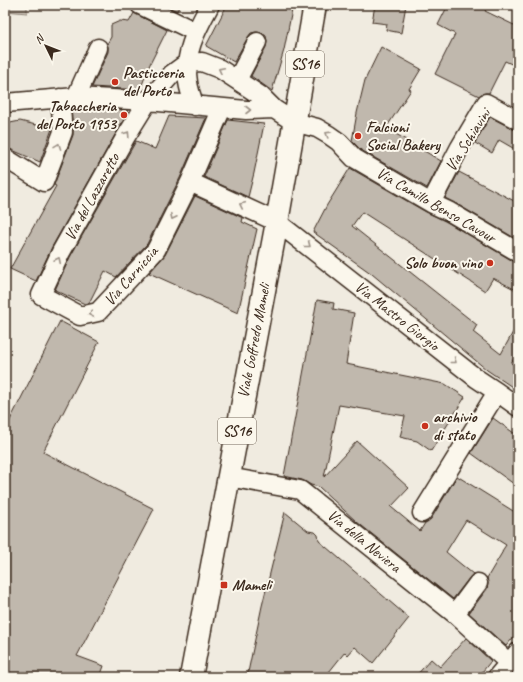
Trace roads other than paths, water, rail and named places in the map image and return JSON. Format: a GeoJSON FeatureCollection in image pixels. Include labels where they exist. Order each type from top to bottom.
{"type":"FeatureCollection","features":[{"type":"Feature","properties":{"kind":"main road","name":"SS16"},"geometry":{"type":"LineString","coordinates":[[294,122],[315,5]]}},
{"type":"Feature","properties":{"kind":"main road","name":"Viale Goffredo Mameli"},"geometry":{"type":"LineString","coordinates":[[191,677],[277,222],[294,122]]}},
{"type":"Feature","properties":{"kind":"street"},"geometry":{"type":"LineString","coordinates":[[140,5],[196,32]]}},
{"type":"Feature","properties":{"kind":"street"},"geometry":{"type":"LineString","coordinates":[[195,106],[188,82],[187,63],[189,49],[210,5]]}},
{"type":"Feature","properties":{"kind":"street"},"geometry":{"type":"LineString","coordinates":[[238,80],[257,42]]}},
{"type":"Feature","properties":{"kind":"street"},"geometry":{"type":"LineString","coordinates":[[5,158],[44,182],[64,132],[68,98],[98,48]]}},
{"type":"Feature","properties":{"kind":"street","name":"Via Camillo Benso Cavour"},"geometry":{"type":"LineString","coordinates":[[187,63],[202,62],[220,69],[261,96],[274,109],[294,122],[317,128],[339,142],[354,158],[518,252]]}},
{"type":"Feature","properties":{"kind":"street","name":"Via del Lazzaretto"},"geometry":{"type":"LineString","coordinates":[[41,295],[62,252],[125,138],[148,101],[172,74],[187,63]]}},
{"type":"Feature","properties":{"kind":"street"},"geometry":{"type":"LineString","coordinates":[[5,104],[68,98],[148,101],[246,110],[274,109]]}},
{"type":"Feature","properties":{"kind":"street","name":"Via Schiavini"},"geometry":{"type":"LineString","coordinates":[[431,203],[460,147],[486,103],[518,120]]}},
{"type":"Feature","properties":{"kind":"street","name":"Via Carniccia"},"geometry":{"type":"LineString","coordinates":[[41,295],[80,316],[98,312],[156,250],[190,182],[222,108]]}},
{"type":"Feature","properties":{"kind":"street"},"geometry":{"type":"LineString","coordinates":[[190,182],[277,222]]}},
{"type":"Feature","properties":{"kind":"street","name":"Via Mastro Giorgio"},"geometry":{"type":"LineString","coordinates":[[277,222],[476,378],[518,407]]}},
{"type":"Feature","properties":{"kind":"street"},"geometry":{"type":"LineString","coordinates":[[422,513],[497,392]]}},
{"type":"Feature","properties":{"kind":"street","name":"Via della Neviera"},"geometry":{"type":"LineString","coordinates":[[228,478],[300,490],[455,614],[513,658]]}},
{"type":"Feature","properties":{"kind":"street"},"geometry":{"type":"LineString","coordinates":[[455,614],[478,583]]}},
{"type":"Feature","properties":{"kind":"street"},"geometry":{"type":"LineString","coordinates":[[497,677],[513,658]]}},
{"type":"Feature","properties":{"kind":"place","name":"Pasticceria del Porto"},"geometry":{"type":"Point","coordinates":[115,82]}},
{"type":"Feature","properties":{"kind":"place","name":"Tabaccheria del Porto 1953"},"geometry":{"type":"Point","coordinates":[124,115]}},
{"type":"Feature","properties":{"kind":"place","name":"Falcioni Social Bakery"},"geometry":{"type":"Point","coordinates":[358,136]}},
{"type":"Feature","properties":{"kind":"place","name":"Solo buon vino"},"geometry":{"type":"Point","coordinates":[490,263]}},
{"type":"Feature","properties":{"kind":"place","name":"archivio di stato"},"geometry":{"type":"Point","coordinates":[425,426]}},
{"type":"Feature","properties":{"kind":"place","name":"Mameli"},"geometry":{"type":"Point","coordinates":[224,585]}}]}
